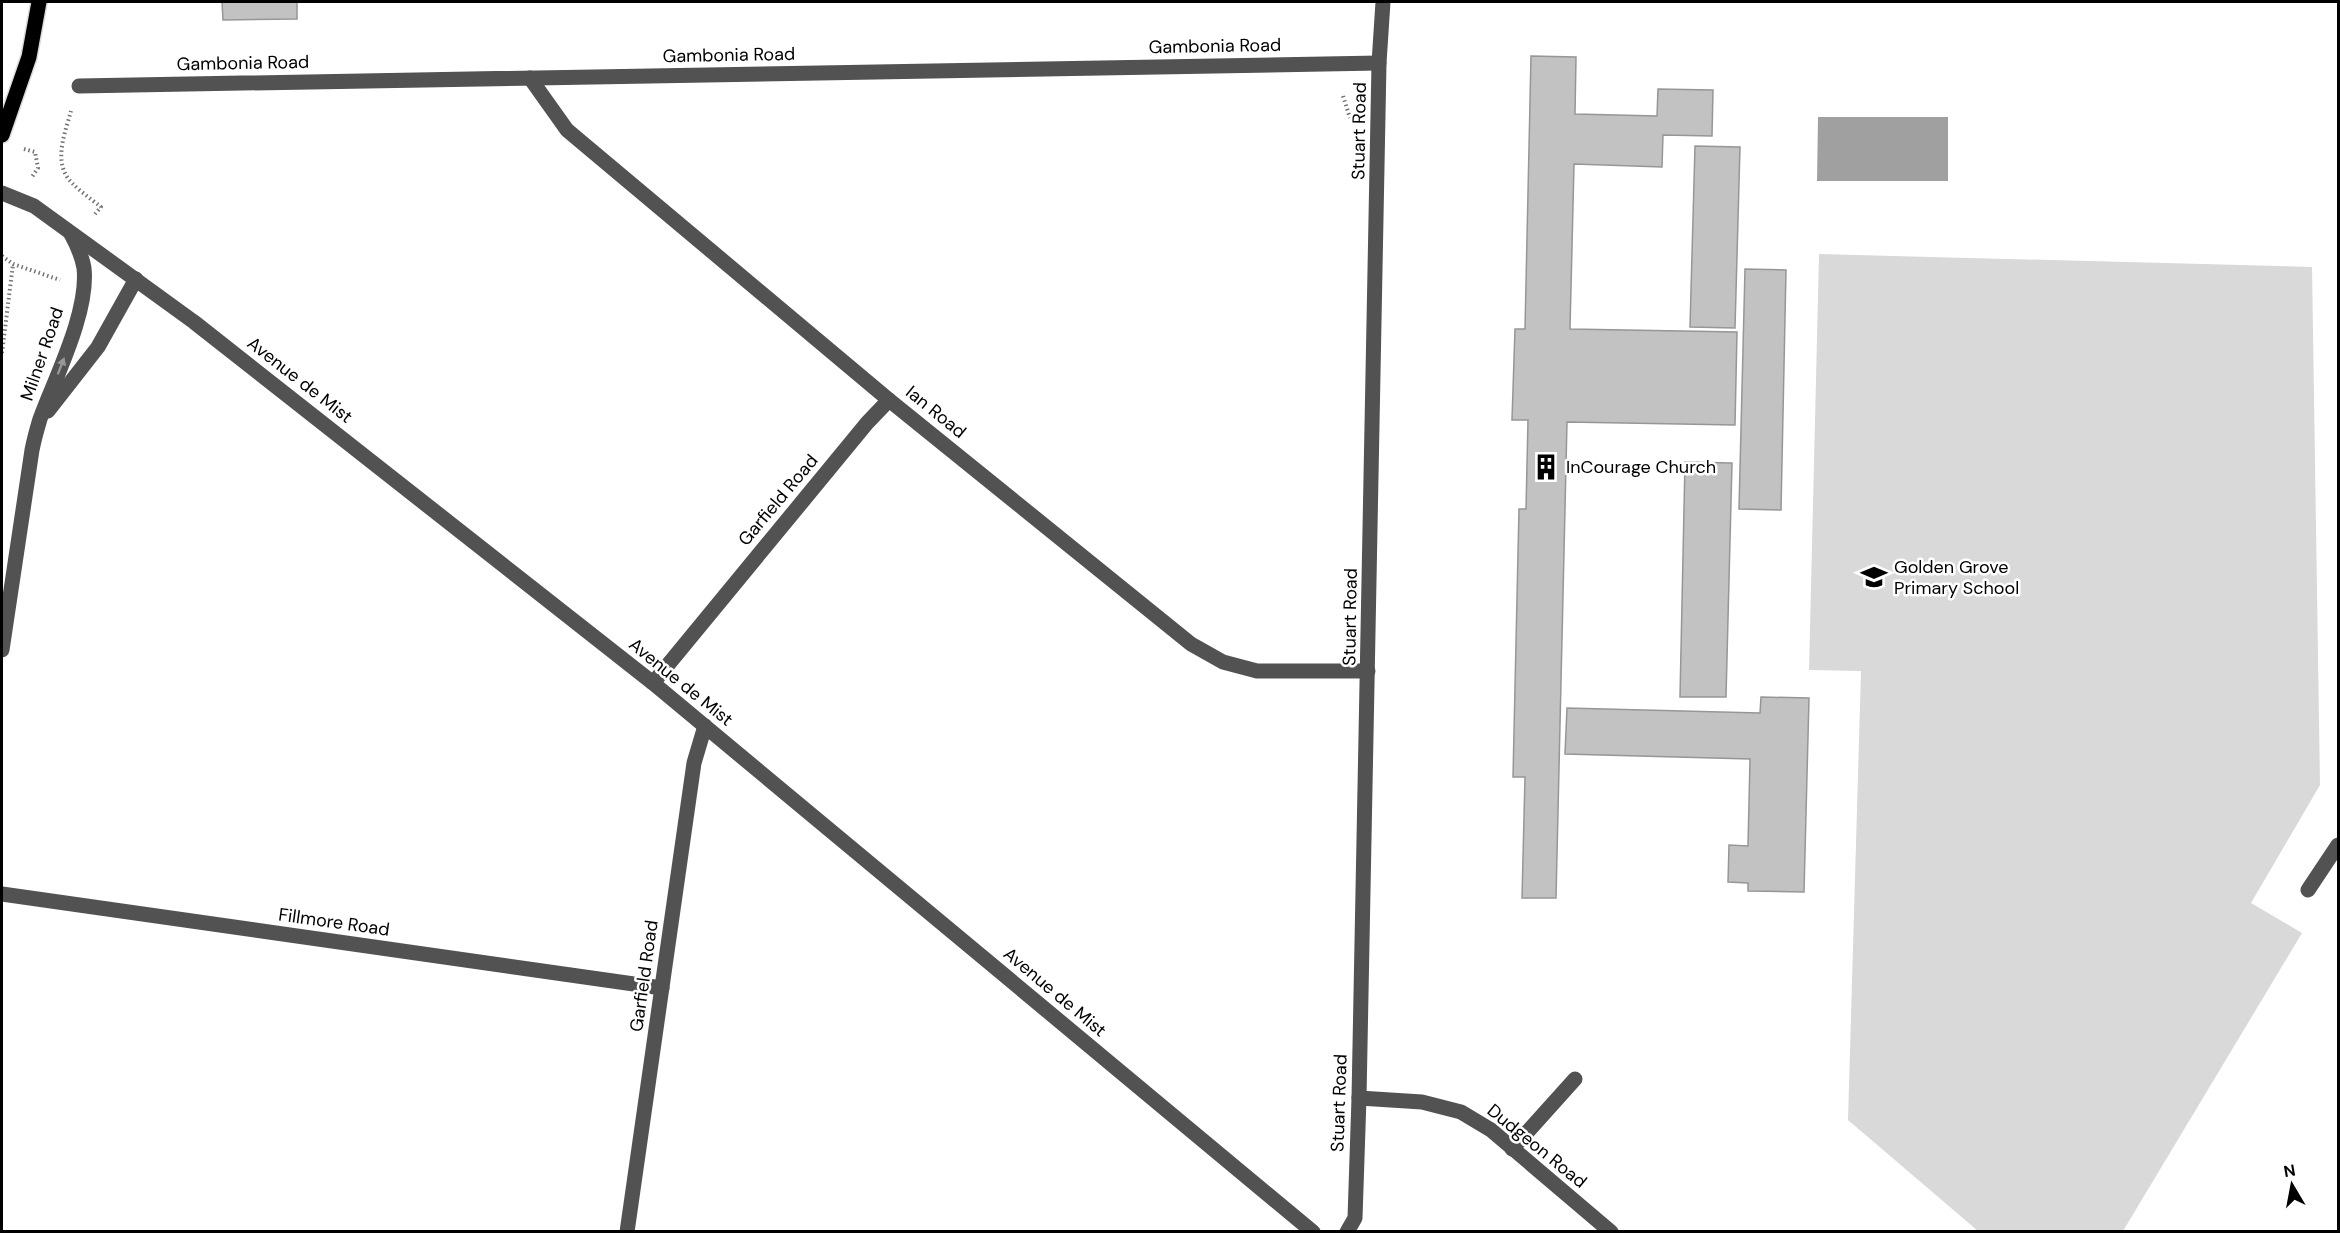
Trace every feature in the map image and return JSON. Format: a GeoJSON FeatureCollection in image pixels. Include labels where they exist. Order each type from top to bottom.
{"type":"FeatureCollection","features":[{"type":"Feature","properties":{"kind":"main road"},"geometry":{"type":"LineString","coordinates":[[2,135],[29,57],[39,2]]}},
{"type":"Feature","properties":{"kind":"street","name":"Stuart Road"},"geometry":{"type":"LineString","coordinates":[[1347,1232],[1355,1218],[1359,1098],[1383,2]]}},
{"type":"Feature","properties":{"kind":"street","name":"Gambonia Road"},"geometry":{"type":"LineString","coordinates":[[79,86],[1380,63]]}},
{"type":"Feature","properties":{"kind":"street","name":"Ian Road"},"geometry":{"type":"LineString","coordinates":[[530,78],[567,130],[890,400],[1191,644],[1223,662],[1257,671],[1368,671]]}},
{"type":"Feature","properties":{"kind":"street","name":"Avenue de Mist"},"geometry":{"type":"LineString","coordinates":[[2,193],[34,206],[211,334],[652,682],[1313,1232]]}},
{"type":"Feature","properties":{"kind":"street","name":"Milner Road"},"geometry":{"type":"LineString","coordinates":[[2,650],[28,470],[40,420],[72,336],[83,284],[83,267],[79,249],[69,230]]}},
{"type":"Feature","properties":{"kind":"street","name":"Milner Road"},"geometry":{"type":"LineString","coordinates":[[40,420],[98,347],[136,279]]}},
{"type":"Feature","properties":{"kind":"street","name":"Garfield Road"},"geometry":{"type":"LineString","coordinates":[[652,682],[867,423],[890,400]]}},
{"type":"Feature","properties":{"kind":"street","name":"Garfield Road"},"geometry":{"type":"LineString","coordinates":[[627,1232],[694,763],[705,726]]}},
{"type":"Feature","properties":{"kind":"street"},"geometry":{"type":"LineString","coordinates":[[2308,890],[2338,845]]}},
{"type":"Feature","properties":{"kind":"street","name":"Fillmore Road"},"geometry":{"type":"LineString","coordinates":[[2,894],[662,988]]}},
{"type":"Feature","properties":{"kind":"street"},"geometry":{"type":"LineString","coordinates":[[1512,1149],[1575,1079]]}},
{"type":"Feature","properties":{"kind":"street","name":"Dudgeon Road"},"geometry":{"type":"LineString","coordinates":[[1359,1098],[1422,1102],[1461,1112],[1491,1131],[1611,1232]]}},
{"type":"Feature","properties":{"kind":"path"},"geometry":{"type":"LineString","coordinates":[[79,86],[63,138],[61,161],[66,176],[101,207],[95,214]]}},
{"type":"Feature","properties":{"kind":"path"},"geometry":{"type":"LineString","coordinates":[[35,152],[38,168]]}},
{"type":"Feature","properties":{"kind":"path"},"geometry":{"type":"LineString","coordinates":[[2,256],[13,264],[63,281]]}},
{"type":"Feature","properties":{"kind":"path"},"geometry":{"type":"LineString","coordinates":[[2,353],[13,264]]}},
{"type":"Feature","properties":{"kind":"shaded area"},"geometry":{"type":"Polygon","coordinates":[[[1818,117],[1948,117],[1948,181],[1817,181],[1818,117]]]}},
{"type":"Feature","properties":{"kind":"shaded area"},"geometry":{"type":"Polygon","coordinates":[[[1819,254],[2312,267],[2320,785],[2251,903],[2302,933],[2123,1231],[1978,1231],[1848,1120],[1861,671],[1809,670],[1819,254]]]}},
{"type":"Feature","properties":{"kind":"building"},"geometry":{"type":"Polygon","coordinates":[[[222,2],[297,2],[297,19],[223,20],[222,2]]]}},
{"type":"Feature","properties":{"kind":"building","name":"InCourage Church"},"geometry":{"type":"Polygon","coordinates":[[[1531,56],[1576,57],[1575,114],[1657,116],[1658,89],[1713,90],[1712,136],[1663,135],[1662,167],[1574,164],[1570,329],[1737,332],[1735,425],[1567,422],[1556,898],[1522,898],[1525,777],[1513,777],[1519,509],[1526,509],[1528,420],[1512,420],[1515,329],[1525,329],[1531,56]]]}},
{"type":"Feature","properties":{"kind":"building"},"geometry":{"type":"Polygon","coordinates":[[[1695,146],[1740,147],[1735,328],[1690,327],[1695,146]]]}},
{"type":"Feature","properties":{"kind":"building"},"geometry":{"type":"Polygon","coordinates":[[[1745,269],[1786,270],[1781,510],[1739,509],[1745,269]]]}},
{"type":"Feature","properties":{"kind":"building"},"geometry":{"type":"Polygon","coordinates":[[[1685,462],[1732,463],[1726,697],[1680,697],[1685,462]]]}},
{"type":"Feature","properties":{"kind":"building"},"geometry":{"type":"Polygon","coordinates":[[[1761,697],[1809,698],[1804,892],[1748,891],[1748,883],[1728,882],[1729,845],[1748,846],[1750,759],[1565,754],[1567,708],[1760,713],[1761,697]]]}},
{"type":"Feature","properties":{"kind":"place","name":"InCourage Church"},"geometry":{"type":"Point","coordinates":[1546,467]}},
{"type":"Feature","properties":{"kind":"place","name":"Golden Grove Primary School"},"geometry":{"type":"Point","coordinates":[1874,577]}}]}
